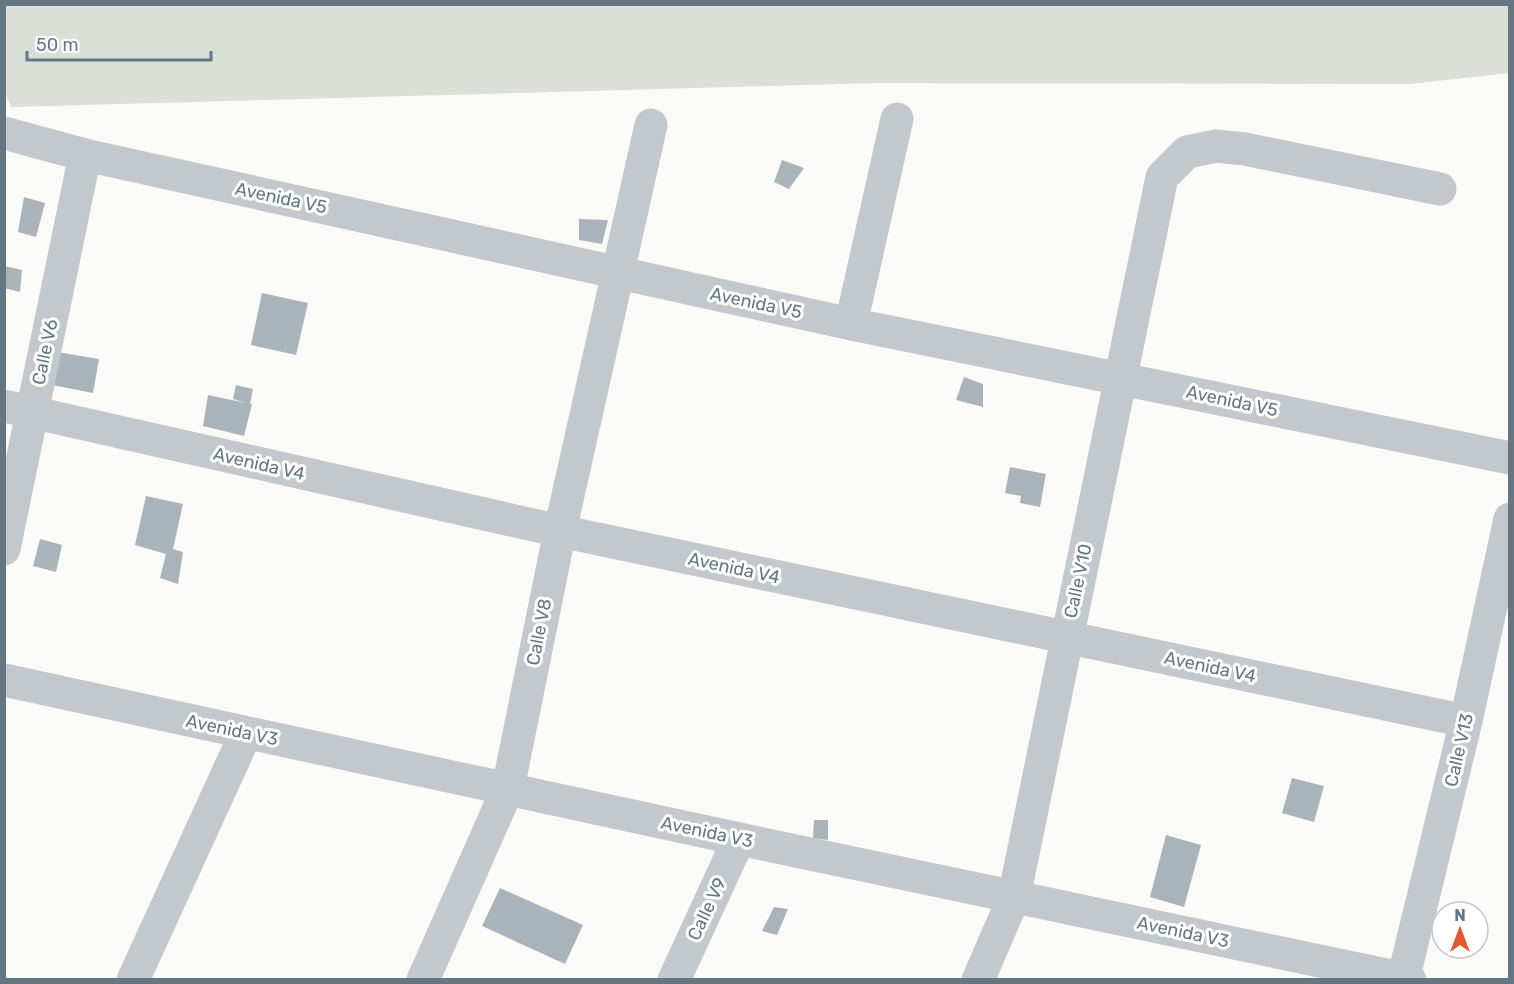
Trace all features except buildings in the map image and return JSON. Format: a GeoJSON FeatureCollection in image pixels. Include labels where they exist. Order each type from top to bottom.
{"type":"FeatureCollection","features":[{"type":"Feature","properties":{"kind":"street"},"geometry":{"type":"LineString","coordinates":[[851,324],[897,119]]}},
{"type":"Feature","properties":{"kind":"street","name":"Calle V8"},"geometry":{"type":"LineString","coordinates":[[423,980],[508,788],[560,531],[651,125]]}},
{"type":"Feature","properties":{"kind":"street","name":"Avenida V5"},"geometry":{"type":"LineString","coordinates":[[4,134],[85,155],[851,324],[1509,458]]}},
{"type":"Feature","properties":{"kind":"street","name":"Calle V10"},"geometry":{"type":"LineString","coordinates":[[978,980],[1014,897],[1162,177],[1187,152],[1216,146],[1245,149],[1440,189]]}},
{"type":"Feature","properties":{"kind":"street","name":"Calle V6"},"geometry":{"type":"LineString","coordinates":[[4,549],[18,410],[85,155]]}},
{"type":"Feature","properties":{"kind":"street","name":"Avenida V4"},"geometry":{"type":"LineString","coordinates":[[18,410],[560,531],[1466,720]]}},
{"type":"Feature","properties":{"kind":"street","name":"Calle V13"},"geometry":{"type":"LineString","coordinates":[[1406,979],[1466,720],[1509,519]]}},
{"type":"Feature","properties":{"kind":"street","name":"Avenida V3"},"geometry":{"type":"LineString","coordinates":[[4,680],[739,839],[1406,979]]}},
{"type":"Feature","properties":{"kind":"street"},"geometry":{"type":"LineString","coordinates":[[133,980],[246,733]]}},
{"type":"Feature","properties":{"kind":"street","name":"Calle V9"},"geometry":{"type":"LineString","coordinates":[[674,980],[739,839]]}},
{"type":"Feature","properties":{"kind":"shaded area"},"geometry":{"type":"Polygon","coordinates":[[[1509,4],[1509,73],[1410,84],[875,83],[11,107],[5,93],[5,5],[1509,4]]]}}]}
